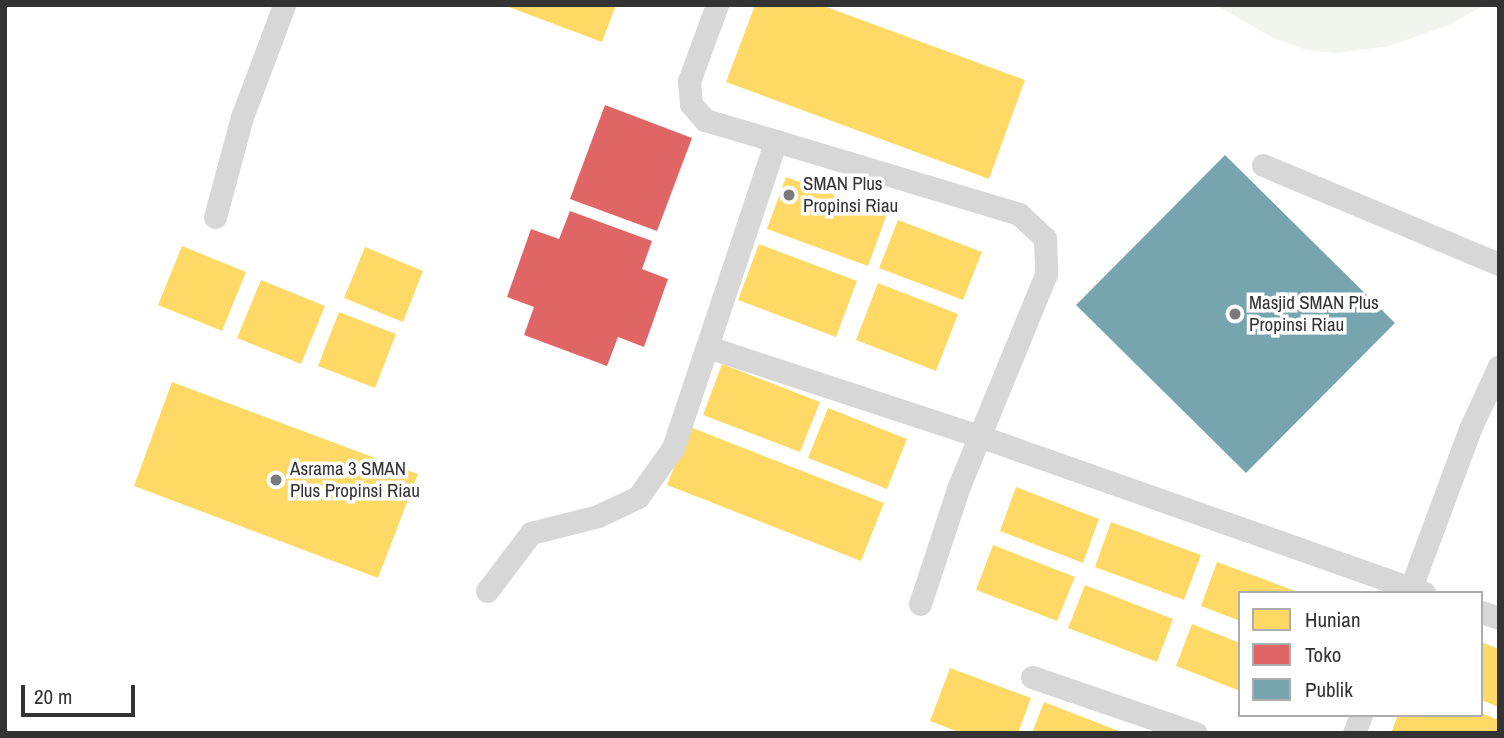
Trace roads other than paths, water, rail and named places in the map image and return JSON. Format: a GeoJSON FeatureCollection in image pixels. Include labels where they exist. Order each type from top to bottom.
{"type":"FeatureCollection","features":[{"type":"Feature","properties":{"kind":"lane"},"geometry":{"type":"LineString","coordinates":[[215,217],[242,117],[284,5]]}},
{"type":"Feature","properties":{"kind":"lane"},"geometry":{"type":"LineString","coordinates":[[717,5],[689,81],[691,104],[705,120],[1019,215],[1045,239],[1046,274],[979,436],[920,604]]}},
{"type":"Feature","properties":{"kind":"lane"},"geometry":{"type":"LineString","coordinates":[[487,591],[531,533],[598,516],[638,498],[673,448],[776,141]]}},
{"type":"Feature","properties":{"kind":"lane"},"geometry":{"type":"LineString","coordinates":[[1263,165],[1499,264]]}},
{"type":"Feature","properties":{"kind":"lane"},"geometry":{"type":"LineString","coordinates":[[708,347],[979,436],[1415,591],[1470,429],[1499,366]]}},
{"type":"Feature","properties":{"kind":"lane"},"geometry":{"type":"LineString","coordinates":[[1032,677],[1196,733]]}},
{"type":"Feature","properties":{"kind":"place","name":"SMAN Plus Propinsi Riau"},"geometry":{"type":"Point","coordinates":[789,195]}},
{"type":"Feature","properties":{"kind":"place","name":"Masjid SMAN Plus Propinsi Riau"},"geometry":{"type":"Point","coordinates":[1235,314]}},
{"type":"Feature","properties":{"kind":"place","name":"Asrama 3 SMAN Plus Propinsi Riau"},"geometry":{"type":"Point","coordinates":[276,480]}}]}
